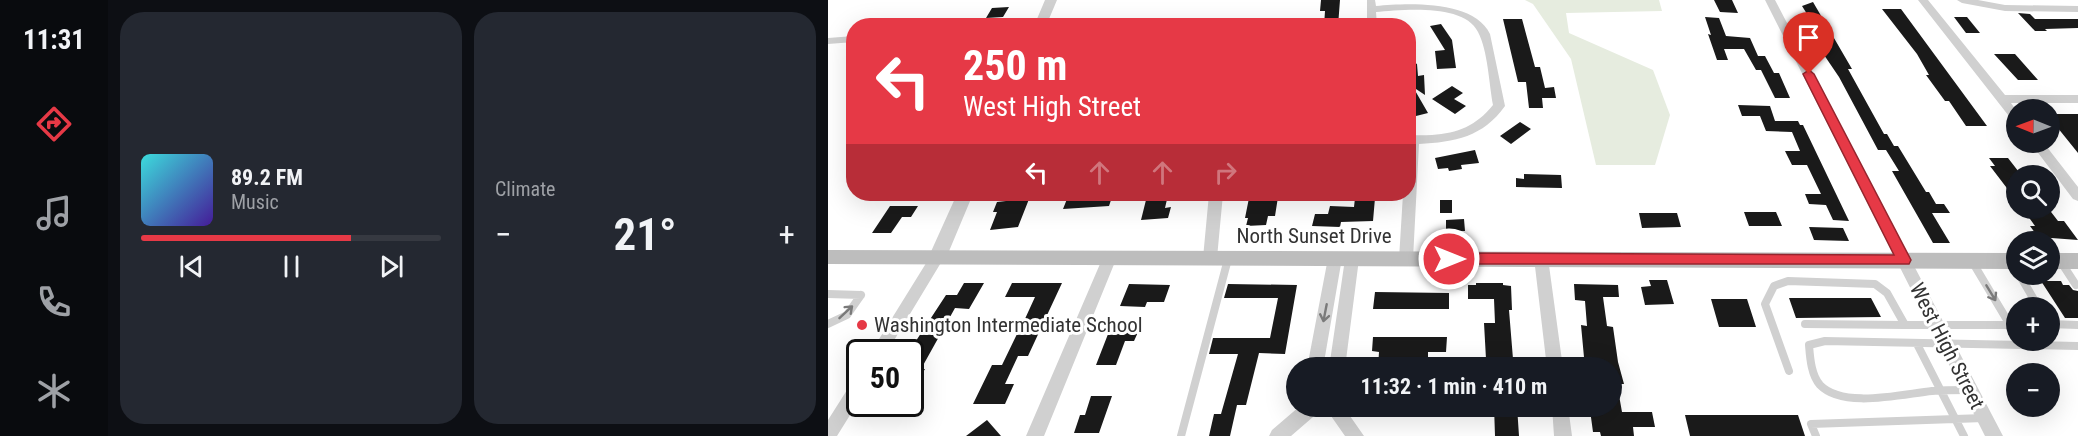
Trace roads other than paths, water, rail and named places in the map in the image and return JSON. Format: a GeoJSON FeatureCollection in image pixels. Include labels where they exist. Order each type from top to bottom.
{"type":"FeatureCollection","features":[{"type":"Feature","properties":{"kind":"main road","name":"North Sunset Drive"},"geometry":{"type":"LineString","coordinates":[[828,257],[1971,260],[2006,265]]}},
{"type":"Feature","properties":{"kind":"street"},"geometry":{"type":"LineString","coordinates":[[1043,18],[1051,0]]}},
{"type":"Feature","properties":{"kind":"street","name":"West High Street"},"geometry":{"type":"LineString","coordinates":[[1770,0],[1994,436]]}},
{"type":"Feature","properties":{"kind":"street"},"geometry":{"type":"LineString","coordinates":[[1923,0],[2006,104]]}},
{"type":"Feature","properties":{"kind":"street"},"geometry":{"type":"LineString","coordinates":[[1962,0],[2005,8],[2078,9]]}},
{"type":"Feature","properties":{"kind":"street"},"geometry":{"type":"LineString","coordinates":[[2069,0],[2078,9]]}},
{"type":"Feature","properties":{"kind":"street"},"geometry":{"type":"LineString","coordinates":[[1371,4],[1430,5],[1451,9],[1465,14],[1482,29],[1498,106],[1486,122],[1465,135],[1416,139]]}},
{"type":"Feature","properties":{"kind":"street"},"geometry":{"type":"LineString","coordinates":[[828,41],[846,40]]}},
{"type":"Feature","properties":{"kind":"street"},"geometry":{"type":"LineString","coordinates":[[2002,99],[2078,99]]}},
{"type":"Feature","properties":{"kind":"street"},"geometry":{"type":"LineString","coordinates":[[2045,153],[2078,196]]}},
{"type":"Feature","properties":{"kind":"street"},"geometry":{"type":"LineString","coordinates":[[887,339],[938,256],[962,201]]}},
{"type":"Feature","properties":{"kind":"street"},"geometry":{"type":"LineString","coordinates":[[1216,201],[1219,258]]}},
{"type":"Feature","properties":{"kind":"street"},"geometry":{"type":"LineString","coordinates":[[1406,259],[1408,201]]}},
{"type":"Feature","properties":{"kind":"street"},"geometry":{"type":"LineString","coordinates":[[1035,436],[1110,257]]}},
{"type":"Feature","properties":{"kind":"street"},"geometry":{"type":"LineString","coordinates":[[1541,258],[1554,357]]}},
{"type":"Feature","properties":{"kind":"street"},"geometry":{"type":"LineString","coordinates":[[1318,357],[1344,259]]}},
{"type":"Feature","properties":{"kind":"street"},"geometry":{"type":"LineString","coordinates":[[1338,357],[1344,259]]}},
{"type":"Feature","properties":{"kind":"street"},"geometry":{"type":"LineString","coordinates":[[828,435],[846,406]]}},
{"type":"Feature","properties":{"kind":"street"},"geometry":{"type":"LineString","coordinates":[[1278,436],[1300,417]]}},
{"type":"Feature","properties":{"kind":"street"},"geometry":{"type":"LineString","coordinates":[[1340,417],[1355,436]]}},
{"type":"Feature","properties":{"kind":"street"},"geometry":{"type":"LineString","coordinates":[[1561,417],[1563,436]]}},
{"type":"Feature","properties":{"kind":"lane"},"geometry":{"type":"LineString","coordinates":[[1181,436],[1219,258]]}},
{"type":"Feature","properties":{"kind":"lane"},"geometry":{"type":"LineString","coordinates":[[1971,260],[2006,314]]}},
{"type":"Feature","properties":{"kind":"lane"},"geometry":{"type":"LineString","coordinates":[[2062,261],[2076,285]]}},
{"type":"Feature","properties":{"kind":"lane"},"geometry":{"type":"LineString","coordinates":[[1789,371],[1765,304],[1774,286],[1788,281],[1875,284],[1887,293],[1905,325]]}},
{"type":"Feature","properties":{"kind":"lane"},"geometry":{"type":"LineString","coordinates":[[828,294],[861,295],[847,315],[828,324]]}},
{"type":"Feature","properties":{"kind":"lane"},"geometry":{"type":"LineString","coordinates":[[1805,324],[2006,325]]}},
{"type":"Feature","properties":{"kind":"lane"},"geometry":{"type":"LineString","coordinates":[[2060,324],[2078,325]]}},
{"type":"Feature","properties":{"kind":"lane"},"geometry":{"type":"LineString","coordinates":[[1969,390],[1941,390],[1874,397],[1832,394],[1819,385],[1810,359],[1809,345],[1826,341],[2078,346]]}},
{"type":"Feature","properties":{"kind":"lane"},"geometry":{"type":"LineString","coordinates":[[1917,344],[1964,436]]}},
{"type":"Feature","properties":{"kind":"lane"},"geometry":{"type":"LineString","coordinates":[[1816,436],[1811,424],[1984,418]]}},
{"type":"Feature","properties":{"kind":"place","name":"Washington Intermediate School"},"geometry":{"type":"Point","coordinates":[862,325]}}]}
